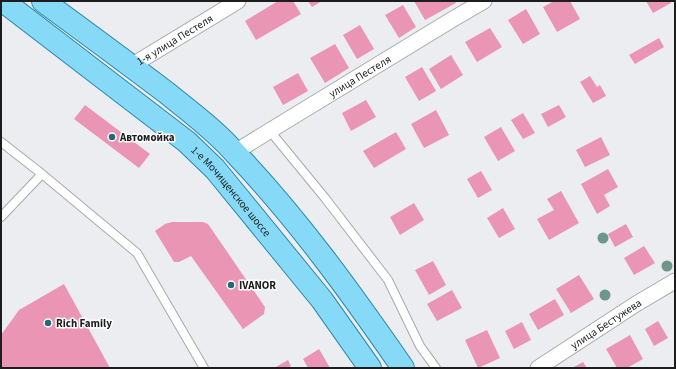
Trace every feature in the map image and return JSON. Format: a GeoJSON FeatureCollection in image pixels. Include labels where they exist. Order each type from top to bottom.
{"type":"FeatureCollection","features":[{"type":"Feature","properties":{"kind":"main road","name":"1-е Мочищенское шоссе"},"geometry":{"type":"LineString","coordinates":[[3,1],[187,142],[215,169],[322,300],[370,368]]}},
{"type":"Feature","properties":{"kind":"main road"},"geometry":{"type":"LineString","coordinates":[[43,1],[131,66],[203,122],[235,152],[308,237],[403,368]]}},
{"type":"Feature","properties":{"kind":"street","name":"1-я улица Пестеля"},"geometry":{"type":"LineString","coordinates":[[131,66],[238,1]]}},
{"type":"Feature","properties":{"kind":"street","name":"улица Пестеля"},"geometry":{"type":"LineString","coordinates":[[235,152],[452,19],[484,1]]}},
{"type":"Feature","properties":{"kind":"street","name":"улица Бестужева"},"geometry":{"type":"LineString","coordinates":[[538,368],[675,280]]}},
{"type":"Feature","properties":{"kind":"lane"},"geometry":{"type":"LineString","coordinates":[[270,131],[325,198],[388,280],[420,346],[436,368]]}},
{"type":"Feature","properties":{"kind":"lane"},"geometry":{"type":"LineString","coordinates":[[1,142],[137,253],[204,368]]}},
{"type":"Feature","properties":{"kind":"lane"},"geometry":{"type":"LineString","coordinates":[[1,217],[42,174]]}},
{"type":"Feature","properties":{"kind":"building"},"geometry":{"type":"Polygon","coordinates":[[[278,1],[293,1],[301,14],[256,40],[245,21],[278,1]]]}},
{"type":"Feature","properties":{"kind":"building"},"geometry":{"type":"Polygon","coordinates":[[[308,1],[322,1],[312,7],[308,1]]]}},
{"type":"Feature","properties":{"kind":"building"},"geometry":{"type":"Polygon","coordinates":[[[414,1],[455,1],[456,3],[425,20],[414,1]]]}},
{"type":"Feature","properties":{"kind":"building"},"geometry":{"type":"Polygon","coordinates":[[[554,1],[570,1],[580,19],[557,32],[543,7],[554,1]]]}},
{"type":"Feature","properties":{"kind":"building"},"geometry":{"type":"Polygon","coordinates":[[[646,1],[670,1],[671,3],[653,13],[646,1]]]}},
{"type":"Feature","properties":{"kind":"building"},"geometry":{"type":"Polygon","coordinates":[[[403,5],[416,27],[399,38],[385,15],[403,5]]]}},
{"type":"Feature","properties":{"kind":"building"},"geometry":{"type":"Polygon","coordinates":[[[526,9],[540,34],[523,44],[508,20],[526,9]]]}},
{"type":"Feature","properties":{"kind":"building"},"geometry":{"type":"Polygon","coordinates":[[[360,25],[374,49],[357,59],[343,35],[360,25]]]}},
{"type":"Feature","properties":{"kind":"building"},"geometry":{"type":"Polygon","coordinates":[[[490,28],[502,47],[477,62],[465,42],[490,28]]]}},
{"type":"Feature","properties":{"kind":"building"},"geometry":{"type":"Polygon","coordinates":[[[659,38],[664,47],[635,64],[629,55],[659,38]]]}},
{"type":"Feature","properties":{"kind":"building"},"geometry":{"type":"Polygon","coordinates":[[[335,44],[349,68],[325,83],[310,58],[335,44]]]}},
{"type":"Feature","properties":{"kind":"building"},"geometry":{"type":"Polygon","coordinates":[[[451,55],[463,75],[441,89],[429,69],[451,55]]]}},
{"type":"Feature","properties":{"kind":"building"},"geometry":{"type":"Polygon","coordinates":[[[422,67],[436,91],[419,101],[405,77],[422,67]]]}},
{"type":"Feature","properties":{"kind":"building"},"geometry":{"type":"Polygon","coordinates":[[[298,73],[308,91],[283,105],[273,87],[298,73]]]}},
{"type":"Feature","properties":{"kind":"building"},"geometry":{"type":"Polygon","coordinates":[[[590,76],[597,87],[600,85],[606,96],[593,103],[580,82],[590,76]]]}},
{"type":"Feature","properties":{"kind":"building"},"geometry":{"type":"Polygon","coordinates":[[[366,100],[376,117],[351,131],[342,113],[366,100]]]}},
{"type":"Feature","properties":{"kind":"building","name":"Автомойка"},"geometry":{"type":"Polygon","coordinates":[[[85,105],[150,154],[139,168],[74,119],[85,105]]]}},
{"type":"Feature","properties":{"kind":"building"},"geometry":{"type":"Polygon","coordinates":[[[559,105],[566,117],[548,127],[541,114],[559,105]]]}},
{"type":"Feature","properties":{"kind":"building"},"geometry":{"type":"Polygon","coordinates":[[[436,110],[449,135],[424,148],[411,124],[436,110]]]}},
{"type":"Feature","properties":{"kind":"building"},"geometry":{"type":"Polygon","coordinates":[[[523,113],[535,133],[523,139],[511,120],[523,113]]]}},
{"type":"Feature","properties":{"kind":"building"},"geometry":{"type":"Polygon","coordinates":[[[501,127],[515,151],[498,161],[484,137],[501,127]]]}},
{"type":"Feature","properties":{"kind":"building"},"geometry":{"type":"Polygon","coordinates":[[[396,132],[406,149],[374,168],[363,151],[396,132]]]}},
{"type":"Feature","properties":{"kind":"building"},"geometry":{"type":"Polygon","coordinates":[[[601,137],[610,155],[585,167],[576,150],[601,137]]]}},
{"type":"Feature","properties":{"kind":"building"},"geometry":{"type":"Polygon","coordinates":[[[608,169],[618,187],[604,195],[610,206],[597,214],[581,184],[608,169]]]}},
{"type":"Feature","properties":{"kind":"building"},"geometry":{"type":"Polygon","coordinates":[[[481,171],[492,190],[478,198],[467,179],[481,171]]]}},
{"type":"Feature","properties":{"kind":"building"},"geometry":{"type":"Polygon","coordinates":[[[561,191],[579,223],[549,240],[537,219],[554,210],[547,199],[561,191]]]}},
{"type":"Feature","properties":{"kind":"building"},"geometry":{"type":"Polygon","coordinates":[[[414,203],[424,220],[400,235],[390,217],[414,203]]]}},
{"type":"Feature","properties":{"kind":"building"},"geometry":{"type":"Polygon","coordinates":[[[503,208],[515,229],[499,238],[487,218],[503,208]]]}},
{"type":"Feature","properties":{"kind":"building","name":"IVANOR"},"geometry":{"type":"Polygon","coordinates":[[[172,222],[203,222],[208,224],[265,307],[264,314],[243,329],[191,256],[179,262],[174,262],[155,231],[165,224],[172,222]]]}},
{"type":"Feature","properties":{"kind":"building"},"geometry":{"type":"Polygon","coordinates":[[[626,224],[633,237],[615,247],[608,234],[626,224]]]}},
{"type":"Feature","properties":{"kind":"building"},"geometry":{"type":"Polygon","coordinates":[[[644,246],[655,263],[634,275],[624,258],[644,246]]]}},
{"type":"Feature","properties":{"kind":"building"},"geometry":{"type":"Polygon","coordinates":[[[433,261],[446,285],[429,295],[415,270],[433,261]]]}},
{"type":"Feature","properties":{"kind":"building"},"geometry":{"type":"Polygon","coordinates":[[[579,275],[594,299],[571,313],[556,289],[579,275]]]}},
{"type":"Feature","properties":{"kind":"building","name":"Rich Family"},"geometry":{"type":"Polygon","coordinates":[[[64,284],[110,368],[1,368],[1,335],[19,310],[64,284]]]}},
{"type":"Feature","properties":{"kind":"building"},"geometry":{"type":"Polygon","coordinates":[[[452,290],[462,308],[437,321],[427,304],[452,290]]]}},
{"type":"Feature","properties":{"kind":"building"},"geometry":{"type":"Polygon","coordinates":[[[555,299],[564,315],[538,330],[529,314],[555,299]]]}},
{"type":"Feature","properties":{"kind":"building"},"geometry":{"type":"Polygon","coordinates":[[[658,321],[668,338],[654,346],[645,329],[658,321]]]}},
{"type":"Feature","properties":{"kind":"building"},"geometry":{"type":"Polygon","coordinates":[[[522,322],[531,340],[514,349],[505,331],[522,322]]]}},
{"type":"Feature","properties":{"kind":"building"},"geometry":{"type":"Polygon","coordinates":[[[487,330],[500,358],[478,368],[465,340],[487,330]]]}},
{"type":"Feature","properties":{"kind":"building"},"geometry":{"type":"Polygon","coordinates":[[[630,335],[643,359],[627,368],[617,368],[606,349],[630,335]]]}},
{"type":"Feature","properties":{"kind":"building"},"geometry":{"type":"Polygon","coordinates":[[[319,349],[330,368],[308,368],[303,359],[319,349]]]}},
{"type":"Feature","properties":{"kind":"building"},"geometry":{"type":"Polygon","coordinates":[[[288,360],[291,366],[287,368],[274,368],[288,360]]]}},
{"type":"Feature","properties":{"kind":"building"},"geometry":{"type":"Polygon","coordinates":[[[583,362],[587,368],[572,368],[583,362]]]}},
{"type":"Feature","properties":{"kind":"place","name":"Автомойка"},"geometry":{"type":"Point","coordinates":[112,137]}},
{"type":"Feature","properties":{"kind":"place","name":"IVANOR"},"geometry":{"type":"Point","coordinates":[231,285]}},
{"type":"Feature","properties":{"kind":"place","name":"Rich Family"},"geometry":{"type":"Point","coordinates":[48,323]}}]}
